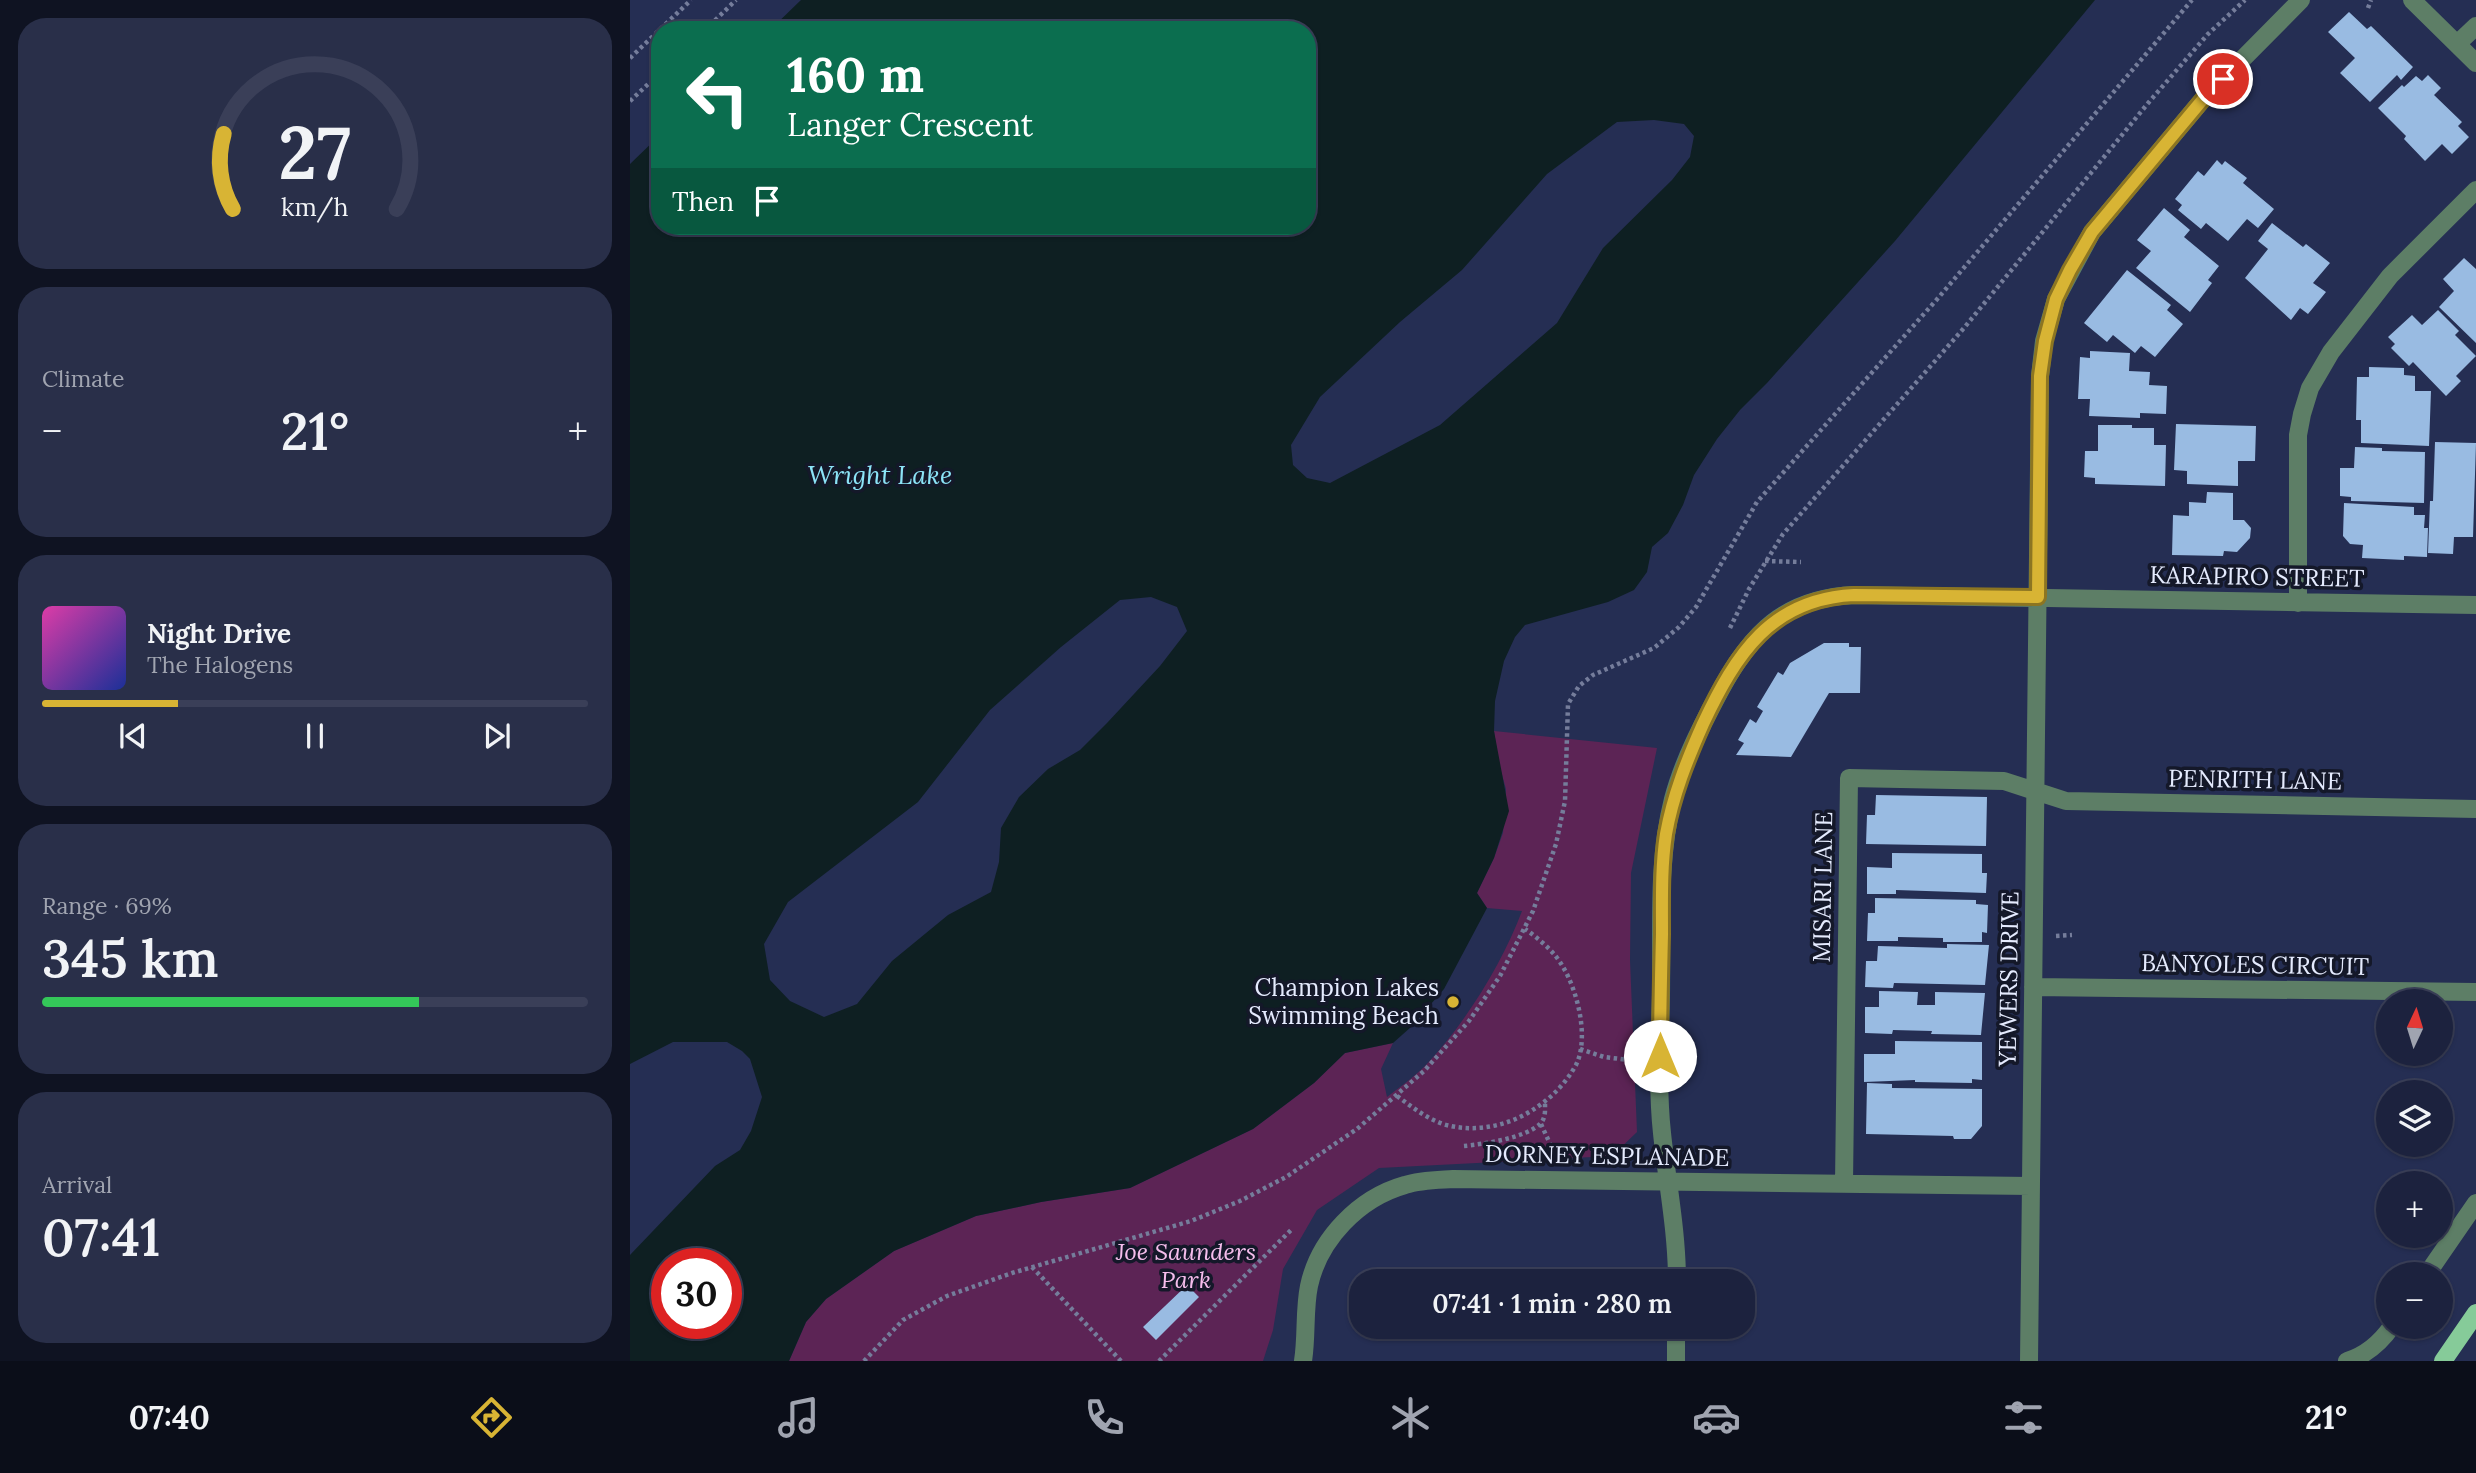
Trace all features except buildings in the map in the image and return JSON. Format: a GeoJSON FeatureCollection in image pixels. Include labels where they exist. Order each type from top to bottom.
{"type":"FeatureCollection","features":[{"type":"Feature","properties":{"kind":"main road"},"geometry":{"type":"LineString","coordinates":[[2443,1361],[2476,1313]]}},
{"type":"Feature","properties":{"kind":"street","name":"YEWERS DRIVE"},"geometry":{"type":"LineString","coordinates":[[2029,1361],[2040,376],[2045,341],[2056,299],[2092,232],[2204,98],[2301,0]]}},
{"type":"Feature","properties":{"kind":"street"},"geometry":{"type":"LineString","coordinates":[[2412,0],[2476,63]]}},
{"type":"Feature","properties":{"kind":"street"},"geometry":{"type":"LineString","coordinates":[[2457,44],[2476,26]]}},
{"type":"Feature","properties":{"kind":"street"},"geometry":{"type":"LineString","coordinates":[[2298,603],[2298,435],[2310,388],[2331,352],[2390,276],[2476,190]]}},
{"type":"Feature","properties":{"kind":"street","name":"KARAPIRO STREET"},"geometry":{"type":"LineString","coordinates":[[1675,1269],[1660,1080],[1662,874],[1666,835],[1674,797],[1687,758],[1732,669],[1747,646],[1764,629],[1803,604],[1854,595],[2476,605]]}},
{"type":"Feature","properties":{"kind":"street","name":"MISARI LANE"},"geometry":{"type":"LineString","coordinates":[[1844,1184],[1849,778],[2004,781],[2035,791]]}},
{"type":"Feature","properties":{"kind":"street","name":"PENRITH LANE"},"geometry":{"type":"LineString","coordinates":[[2035,791],[2066,801],[2476,809]]}},
{"type":"Feature","properties":{"kind":"street","name":"BANYOLES CIRCUIT"},"geometry":{"type":"LineString","coordinates":[[2033,987],[2476,992]]}},
{"type":"Feature","properties":{"kind":"street","name":"DORNEY ESPLANADE"},"geometry":{"type":"LineString","coordinates":[[1303,1361],[1309,1284],[1321,1253],[1348,1218],[1382,1194],[1405,1184],[1453,1179],[2031,1186]]}},
{"type":"Feature","properties":{"kind":"street"},"geometry":{"type":"LineString","coordinates":[[2435,1262],[2476,1202]]}},
{"type":"Feature","properties":{"kind":"street"},"geometry":{"type":"LineString","coordinates":[[1676,1339],[1676,1361]]}},
{"type":"Feature","properties":{"kind":"street"},"geometry":{"type":"LineString","coordinates":[[2347,1361],[2371,1349],[2383,1339]]}},
{"type":"Feature","properties":{"kind":"path"},"geometry":{"type":"LineString","coordinates":[[669,21],[691,0]]}},
{"type":"Feature","properties":{"kind":"path"},"geometry":{"type":"LineString","coordinates":[[714,21],[736,0]]}},
{"type":"Feature","properties":{"kind":"path"},"geometry":{"type":"LineString","coordinates":[[864,1361],[903,1320],[929,1305],[971,1287],[1032,1267],[1191,1221],[1240,1201],[1286,1177],[1357,1129],[1438,1057],[1469,1021],[1500,976],[1525,929],[1544,881],[1565,801],[1568,704],[1579,686],[1593,675],[1654,648],[1679,626],[1701,599],[1757,502],[1939,297],[2192,0]]}},
{"type":"Feature","properties":{"kind":"path"},"geometry":{"type":"LineString","coordinates":[[1728,632],[1765,561],[1783,534],[1964,328],[2149,102],[2208,34],[2245,0]]}},
{"type":"Feature","properties":{"kind":"path"},"geometry":{"type":"LineString","coordinates":[[2368,8],[2371,0]]}},
{"type":"Feature","properties":{"kind":"path"},"geometry":{"type":"LineString","coordinates":[[630,58],[651,38]]}},
{"type":"Feature","properties":{"kind":"path"},"geometry":{"type":"LineString","coordinates":[[630,101],[651,81]]}},
{"type":"Feature","properties":{"kind":"path"},"geometry":{"type":"LineString","coordinates":[[1765,561],[1801,562]]}},
{"type":"Feature","properties":{"kind":"path"},"geometry":{"type":"LineString","coordinates":[[1397,1096],[1425,1116],[1444,1124],[1482,1128],[1508,1122],[1545,1102],[1570,1074],[1577,1063],[1580,1049],[1580,1010],[1570,978],[1555,955],[1525,929]]}},
{"type":"Feature","properties":{"kind":"path"},"geometry":{"type":"LineString","coordinates":[[2052,937],[2073,935]]}},
{"type":"Feature","properties":{"kind":"path"},"geometry":{"type":"LineString","coordinates":[[1580,1049],[1604,1057],[1641,1061]]}},
{"type":"Feature","properties":{"kind":"path"},"geometry":{"type":"LineString","coordinates":[[1464,1146],[1490,1143],[1541,1124],[1545,1114],[1545,1102]]}},
{"type":"Feature","properties":{"kind":"path"},"geometry":{"type":"LineString","coordinates":[[1541,1124],[1551,1146],[1546,1163]]}},
{"type":"Feature","properties":{"kind":"path"},"geometry":{"type":"LineString","coordinates":[[1159,1361],[1293,1228]]}},
{"type":"Feature","properties":{"kind":"path"},"geometry":{"type":"LineString","coordinates":[[1032,1267],[1121,1361]]}},
{"type":"Feature","properties":{"kind":"green space","name":"Joe Saunders Park"},"geometry":{"type":"Polygon","coordinates":[[[1494,731],[1657,748],[1631,873],[1630,960],[1637,1132],[1612,1156],[1379,1168],[1317,1210],[1283,1269],[1273,1330],[1263,1361],[789,1361],[806,1322],[826,1299],[894,1251],[976,1216],[1041,1202],[1130,1188],[1253,1129],[1314,1083],[1345,1053],[1393,1043],[1381,1069],[1387,1097],[1421,1070],[1454,1032],[1481,993],[1504,952],[1522,911],[1487,908],[1477,893],[1503,833],[1506,789],[1494,731]]]}},
{"type":"Feature","properties":{"kind":"water","name":"Wright Lake"},"geometry":{"type":"Polygon","coordinates":[[[801,0],[2095,0],[1895,241],[1740,410],[1717,439],[1694,475],[1683,505],[1668,533],[1652,547],[1647,572],[1634,590],[1608,602],[1525,625],[1515,637],[1504,661],[1495,701],[1494,731],[1509,811],[1494,858],[1477,893],[1487,908],[1444,989],[1411,1027],[1393,1043],[1345,1053],[1314,1083],[1253,1129],[1130,1188],[1041,1202],[976,1216],[894,1251],[826,1299],[806,1322],[789,1361],[630,1361],[630,1255],[715,1166],[740,1150],[751,1131],[762,1097],[750,1059],[727,1042],[673,1042],[630,1064],[630,164],[651,144],[651,235],[1316,235],[1316,21],[779,21],[801,0]],[[1654,120],[1617,122],[1547,174],[1462,270],[1400,322],[1320,397],[1291,445],[1293,465],[1307,478],[1330,483],[1440,425],[1557,323],[1603,248],[1672,180],[1690,157],[1694,136],[1684,124],[1654,120]],[[1151,597],[1120,600],[1061,647],[990,710],[918,802],[788,902],[764,944],[770,980],[790,1001],[824,1017],[857,1004],[892,961],[948,915],[991,892],[999,862],[1001,828],[1019,797],[1048,769],[1080,750],[1160,666],[1187,631],[1177,607],[1151,597]]]}},
{"type":"Feature","properties":{"kind":"place","name":"Champion Lakes Swimming Beach"},"geometry":{"type":"Point","coordinates":[1453,1002]}},
{"type":"Feature","properties":{"kind":"route"},"geometry":{"type":"LineString","coordinates":[[1660,1056],[1662,874],[1666,835],[1674,797],[1687,758],[1732,669],[1747,646],[1764,629],[1803,604],[1825,598],[1854,595],[2038,597],[2040,376],[2045,341],[2056,299],[2092,232],[2223,79]]}}]}
